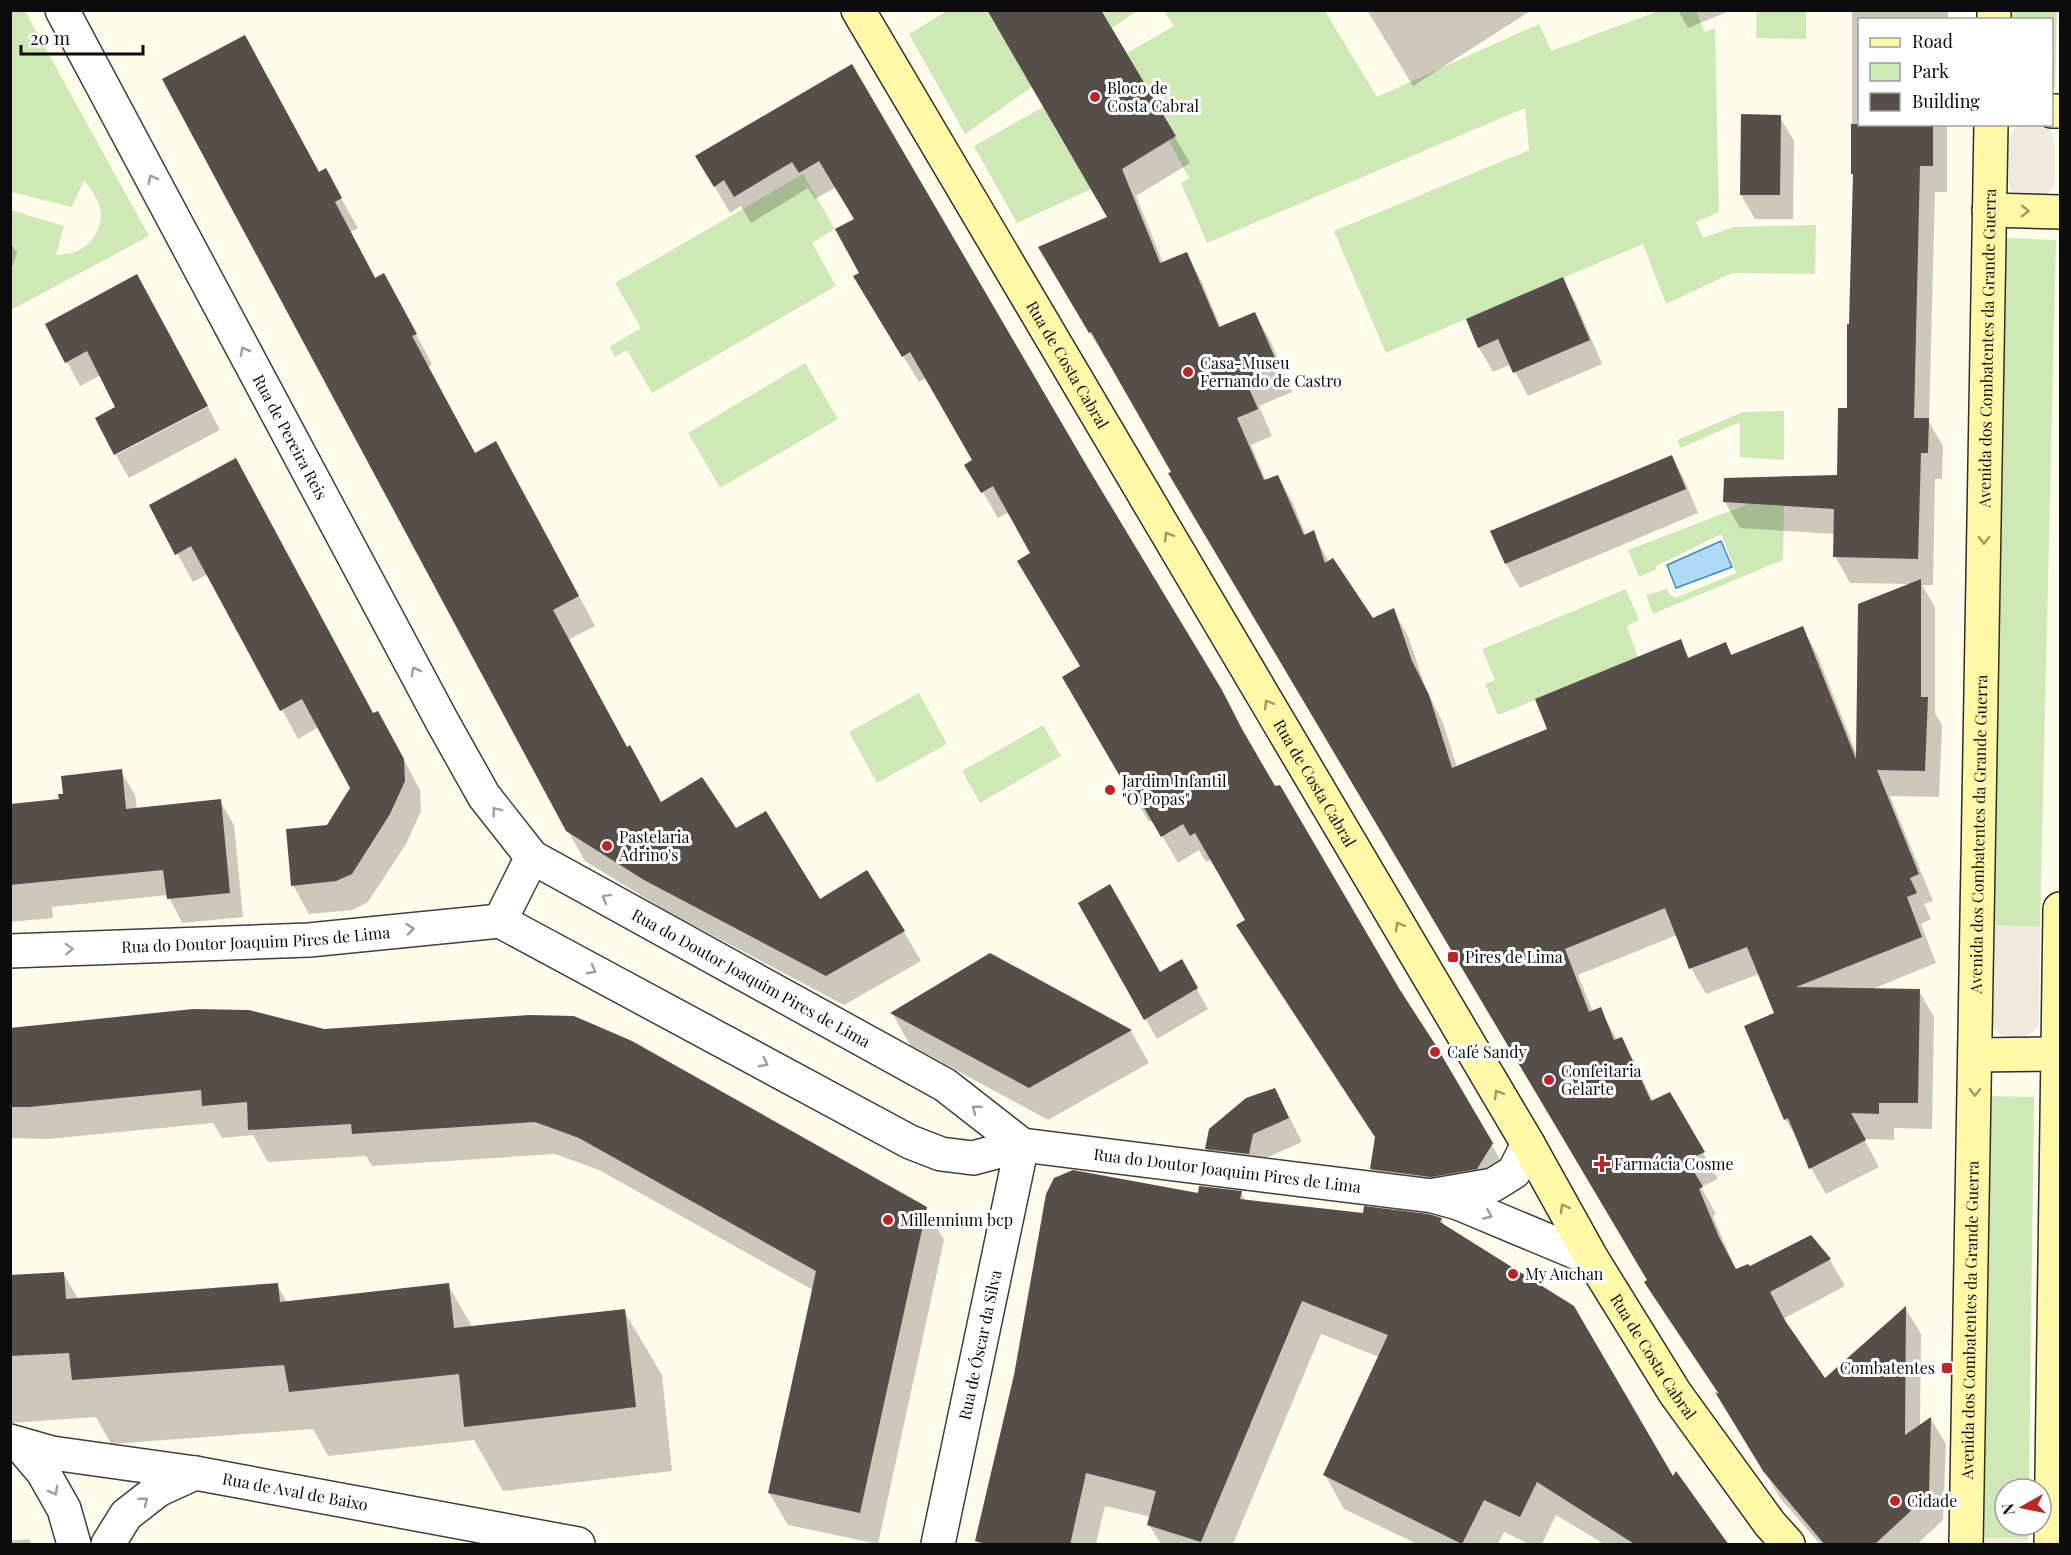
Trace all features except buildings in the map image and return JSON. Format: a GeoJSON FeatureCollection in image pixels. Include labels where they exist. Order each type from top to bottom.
{"type":"FeatureCollection","features":[{"type":"Feature","properties":{"kind":"main road","name":"Rua de Costa Cabral"},"geometry":{"type":"LineString","coordinates":[[858,10],[1528,1144],[1592,1259],[1675,1393],[1770,1524],[1788,1545]]}},
{"type":"Feature","properties":{"kind":"main road","name":"Avenida dos Combatentes da Grande Guerra"},"geometry":{"type":"LineString","coordinates":[[1962,1541],[1975,1055],[1991,126]]}},
{"type":"Feature","properties":{"kind":"main road"},"geometry":{"type":"LineString","coordinates":[[1989,210],[2061,212]]}},
{"type":"Feature","properties":{"kind":"main road"},"geometry":{"type":"LineString","coordinates":[[2051,1545],[2061,909]]}},
{"type":"Feature","properties":{"kind":"main road"},"geometry":{"type":"LineString","coordinates":[[1975,1055],[2059,1055]]}},
{"type":"Feature","properties":{"kind":"street","name":"Rua de Pereira Reis"},"geometry":{"type":"LineString","coordinates":[[62,10],[443,723],[484,796],[532,857]]}},
{"type":"Feature","properties":{"kind":"street"},"geometry":{"type":"LineString","coordinates":[[500,921],[532,857]]}},
{"type":"Feature","properties":{"kind":"street","name":"Rua do Doutor Joaquim Pires de Lima"},"geometry":{"type":"LineString","coordinates":[[532,857],[945,1084],[1022,1145]]}},
{"type":"Feature","properties":{"kind":"street","name":"Rua do Doutor Joaquim Pires de Lima"},"geometry":{"type":"LineString","coordinates":[[10,951],[309,940],[500,921],[910,1142],[942,1154],[973,1158],[1022,1145],[1433,1196],[1458,1203],[1592,1259]]}},
{"type":"Feature","properties":{"kind":"street","name":"Rua do Doutor Joaquim Pires de Lima"},"geometry":{"type":"LineString","coordinates":[[1433,1196],[1493,1185],[1514,1172],[1528,1144]]}},
{"type":"Feature","properties":{"kind":"street","name":"Rua de Óscar da Silva"},"geometry":{"type":"LineString","coordinates":[[938,1545],[1022,1145]]}},
{"type":"Feature","properties":{"kind":"street"},"geometry":{"type":"LineString","coordinates":[[15,1443],[43,1472],[64,1509],[74,1545]]}},
{"type":"Feature","properties":{"kind":"street","name":"Rua de Aval de Baixo"},"geometry":{"type":"LineString","coordinates":[[15,1443],[52,1454],[195,1473],[578,1545]]}},
{"type":"Feature","properties":{"kind":"street"},"geometry":{"type":"LineString","coordinates":[[108,1545],[126,1515],[158,1490],[195,1473]]}},
{"type":"Feature","properties":{"kind":"green space"},"geometry":{"type":"Polygon","coordinates":[[[11,10],[25,11],[149,236],[11,310],[11,210],[64,226],[56,255],[73,252],[87,245],[97,232],[101,211],[93,192],[84,180],[72,207],[11,192],[11,10]]]}},
{"type":"Feature","properties":{"kind":"green space"},"geometry":{"type":"Polygon","coordinates":[[[947,11],[987,11],[1032,87],[965,134],[909,34],[947,11]]]}},
{"type":"Feature","properties":{"kind":"green space"},"geometry":{"type":"Polygon","coordinates":[[[1101,11],[1137,11],[1112,28],[1101,11]]]}},
{"type":"Feature","properties":{"kind":"green space"},"geometry":{"type":"Polygon","coordinates":[[[1164,11],[1325,11],[1377,97],[1539,24],[1551,51],[1658,11],[1696,11],[1705,32],[1715,28],[1719,212],[1696,222],[1703,238],[1733,227],[1816,225],[1815,274],[1732,273],[1666,304],[1643,244],[1386,353],[1334,231],[1529,150],[1525,108],[1207,243],[1181,183],[1189,178],[1169,141],[1176,136],[1127,53],[1174,26],[1164,11]]]}},
{"type":"Feature","properties":{"kind":"green space"},"geometry":{"type":"Polygon","coordinates":[[[1757,11],[1806,11],[1806,39],[1756,38],[1757,11]]]}},
{"type":"Feature","properties":{"kind":"green space"},"geometry":{"type":"Polygon","coordinates":[[[2011,11],[2057,11],[2055,89],[2053,89],[2053,18],[2011,18],[2011,11]]]}},
{"type":"Feature","properties":{"kind":"green space"},"geometry":{"type":"Polygon","coordinates":[[[1043,107],[1091,189],[1017,223],[974,146],[1043,107]]]}},
{"type":"Feature","properties":{"kind":"green space"},"geometry":{"type":"Polygon","coordinates":[[[803,174],[835,229],[812,243],[836,286],[652,393],[627,350],[615,357],[609,347],[641,328],[615,283],[803,174]]]}},
{"type":"Feature","properties":{"kind":"green space"},"geometry":{"type":"Polygon","coordinates":[[[2007,238],[2056,240],[2040,927],[1991,925],[2007,238]]]}},
{"type":"Feature","properties":{"kind":"green space"},"geometry":{"type":"Polygon","coordinates":[[[805,363],[838,419],[720,488],[688,433],[805,363]]]}},
{"type":"Feature","properties":{"kind":"green space"},"geometry":{"type":"Polygon","coordinates":[[[1784,411],[1784,460],[1740,457],[1740,422],[1681,448],[1677,440],[1743,412],[1784,411]]]}},
{"type":"Feature","properties":{"kind":"green space"},"geometry":{"type":"Polygon","coordinates":[[[1772,495],[1773,506],[1784,506],[1783,560],[1653,614],[1646,595],[1667,589],[1669,594],[1675,598],[1736,573],[1721,534],[1656,566],[1657,569],[1639,577],[1628,550],[1772,495]]]}},
{"type":"Feature","properties":{"kind":"green space"},"geometry":{"type":"Polygon","coordinates":[[[1626,589],[1639,620],[1627,626],[1638,657],[1498,715],[1485,684],[1495,680],[1482,649],[1626,589]]]}},
{"type":"Feature","properties":{"kind":"green space"},"geometry":{"type":"Polygon","coordinates":[[[919,693],[947,744],[877,783],[849,732],[919,693]]]}},
{"type":"Feature","properties":{"kind":"green space"},"geometry":{"type":"Polygon","coordinates":[[[1043,725],[1061,756],[980,803],[962,771],[1043,725]]]}},
{"type":"Feature","properties":{"kind":"green space"},"geometry":{"type":"Polygon","coordinates":[[[1989,1096],[2034,1097],[2029,1477],[1993,1477],[1993,1537],[2028,1537],[2028,1539],[1983,1538],[1989,1096]]]}},
{"type":"Feature","properties":{"kind":"shaded area"},"geometry":{"type":"Polygon","coordinates":[[[2018,126],[2049,126],[2055,138],[2055,183],[2051,191],[2039,198],[2020,198],[2009,186],[2008,140],[2014,129],[2018,126]]]}},
{"type":"Feature","properties":{"kind":"shaded area"},"geometry":{"type":"Polygon","coordinates":[[[1991,925],[2040,927],[2039,1025],[2024,1036],[2016,1038],[2002,1035],[1991,1026],[1991,925]]]}},
{"type":"Feature","properties":{"kind":"shaded area"},"geometry":{"type":"Polygon","coordinates":[[[1983,1538],[2028,1539],[2028,1544],[1983,1544],[1983,1538]]]}},
{"type":"Feature","properties":{"kind":"water"},"geometry":{"type":"Polygon","coordinates":[[[1721,541],[1732,567],[1676,588],[1667,565],[1721,541]]]}},
{"type":"Feature","properties":{"kind":"place","name":"Bloco de Costa Cabral"},"geometry":{"type":"Point","coordinates":[1095,97]}},
{"type":"Feature","properties":{"kind":"place","name":"Casa-Museu Fernando de Castro"},"geometry":{"type":"Point","coordinates":[1188,372]}},
{"type":"Feature","properties":{"kind":"place","name":"Jardim Infantil \"O Popas\""},"geometry":{"type":"Point","coordinates":[1110,790]}},
{"type":"Feature","properties":{"kind":"place","name":"Pastelaria Adrino's"},"geometry":{"type":"Point","coordinates":[607,846]}},
{"type":"Feature","properties":{"kind":"place","name":"Pires de Lima"},"geometry":{"type":"Point","coordinates":[1453,957]}},
{"type":"Feature","properties":{"kind":"place","name":"Café Sandy"},"geometry":{"type":"Point","coordinates":[1435,1052]}},
{"type":"Feature","properties":{"kind":"place","name":"Confeitaria Gelarte"},"geometry":{"type":"Point","coordinates":[1549,1080]}},
{"type":"Feature","properties":{"kind":"place","name":"Farmácia Cosme"},"geometry":{"type":"Point","coordinates":[1602,1164]}},
{"type":"Feature","properties":{"kind":"place","name":"Millennium bcp"},"geometry":{"type":"Point","coordinates":[888,1220]}},
{"type":"Feature","properties":{"kind":"place","name":"My Auchan"},"geometry":{"type":"Point","coordinates":[1513,1274]}},
{"type":"Feature","properties":{"kind":"place","name":"Combatentes"},"geometry":{"type":"Point","coordinates":[1947,1368]}},
{"type":"Feature","properties":{"kind":"place","name":"Cidade"},"geometry":{"type":"Point","coordinates":[1895,1501]}}]}
